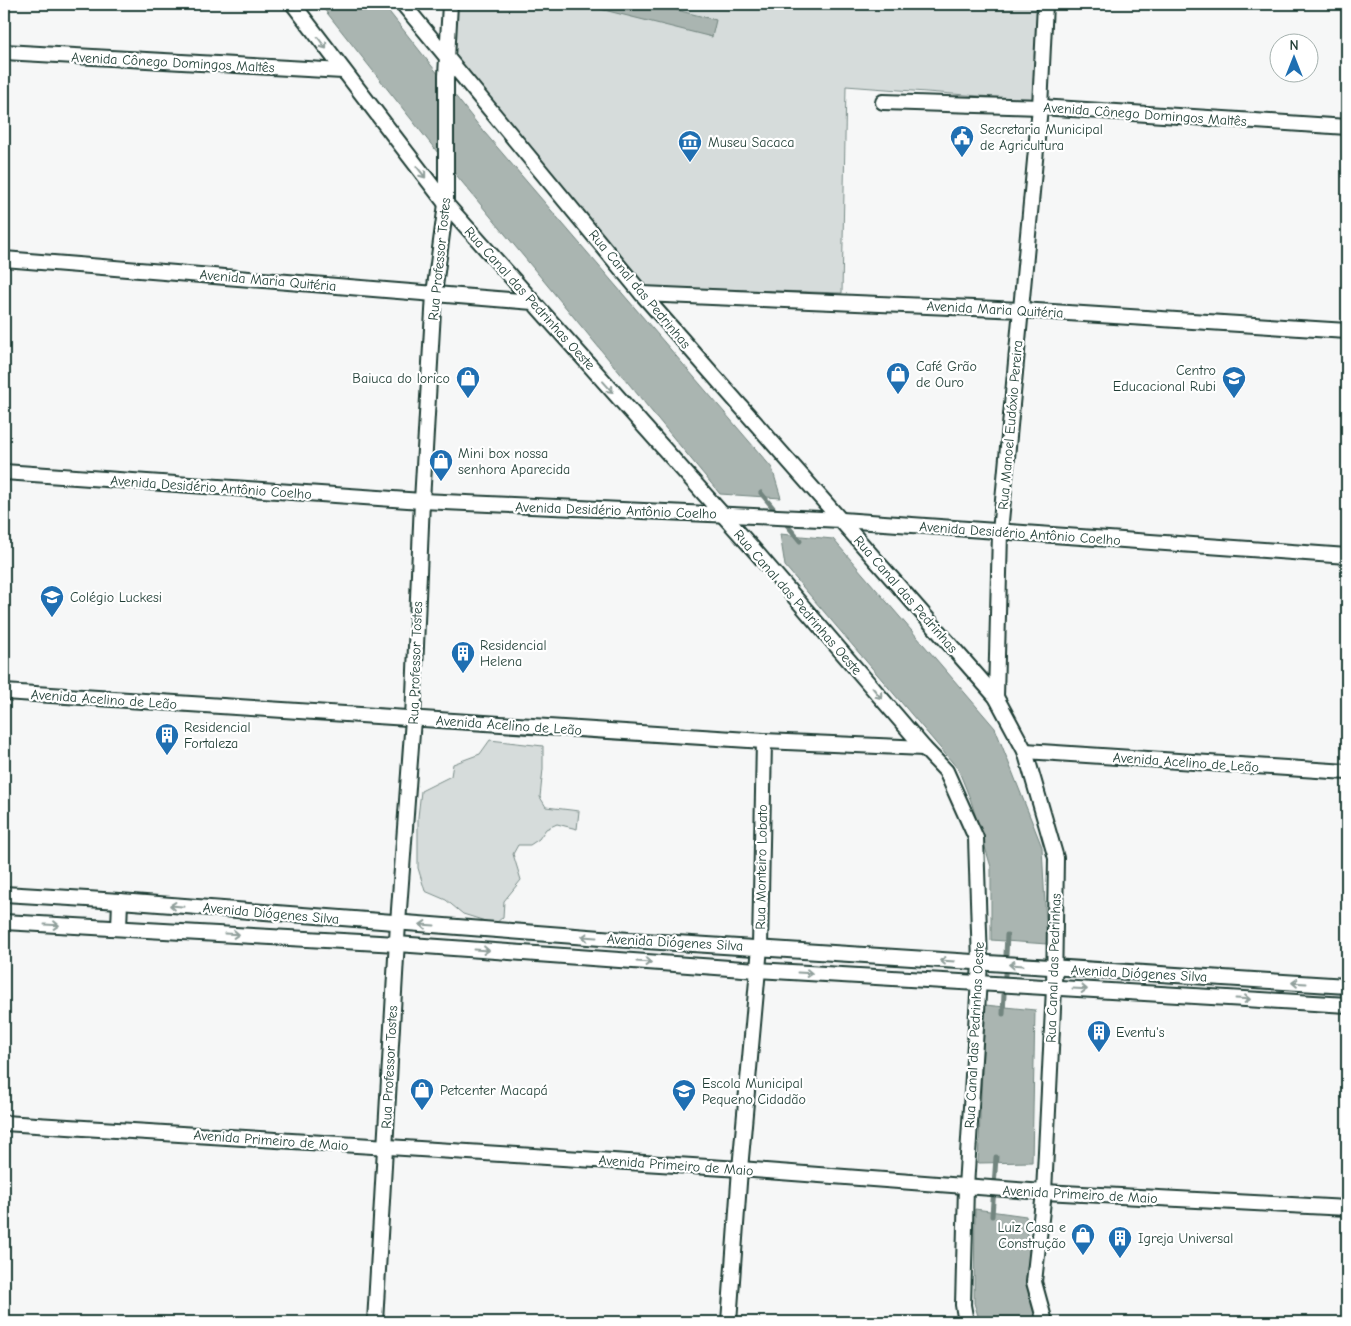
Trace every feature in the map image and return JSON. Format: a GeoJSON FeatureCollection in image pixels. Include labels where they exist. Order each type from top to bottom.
{"type":"FeatureCollection","features":[{"type":"Feature","properties":{"kind":"street","name":"Rua Canal das Pedrinhas Oeste"},"geometry":{"type":"LineString","coordinates":[[293,4],[446,204],[756,552],[924,748],[946,771],[976,838],[980,963],[966,1187],[963,1305],[966,1322]]}},
{"type":"Feature","properties":{"kind":"street","name":"Rua Canal das Pedrinhas"},"geometry":{"type":"LineString","coordinates":[[403,4],[642,294],[996,697],[1025,752],[1056,858],[1054,988],[1044,1192],[1034,1282],[1044,1322]]}},
{"type":"Feature","properties":{"kind":"street","name":"Rua Professor Tostes"},"geometry":{"type":"LineString","coordinates":[[375,1322],[398,923],[413,719],[422,502],[434,294],[446,204],[446,76],[450,4]]}},
{"type":"Feature","properties":{"kind":"street","name":"Rua Manoel Eudóxio Pereira"},"geometry":{"type":"LineString","coordinates":[[996,697],[1000,532],[1040,107],[1045,4]]}},
{"type":"Feature","properties":{"kind":"street","name":"Avenida Cônego Domingos Maltês"},"geometry":{"type":"LineString","coordinates":[[4,52],[343,71]]}},
{"type":"Feature","properties":{"kind":"street","name":"Avenida Cônego Domingos Maltês"},"geometry":{"type":"LineString","coordinates":[[883,102],[1040,107],[1347,127]]}},
{"type":"Feature","properties":{"kind":"street","name":"Avenida Maria Quitéria"},"geometry":{"type":"LineString","coordinates":[[4,259],[533,302]]}},
{"type":"Feature","properties":{"kind":"street","name":"Avenida Maria Quitéria"},"geometry":{"type":"LineString","coordinates":[[642,294],[1021,310],[1347,331]]}},
{"type":"Feature","properties":{"kind":"street","name":"Avenida Desidério Antônio Coelho"},"geometry":{"type":"LineString","coordinates":[[4,472],[422,502],[842,520],[1347,556]]}},
{"type":"Feature","properties":{"kind":"street","name":"Avenida Acelino de Leão"},"geometry":{"type":"LineString","coordinates":[[4,692],[764,741],[924,748]]}},
{"type":"Feature","properties":{"kind":"street","name":"Rua Monteiro Lobato"},"geometry":{"type":"LineString","coordinates":[[729,1322],[740,1169],[760,948],[764,741]]}},
{"type":"Feature","properties":{"kind":"street","name":"Avenida Acelino de Leão"},"geometry":{"type":"LineString","coordinates":[[1025,752],[1347,772]]}},
{"type":"Feature","properties":{"kind":"street","name":"Avenida Diógenes Silva"},"geometry":{"type":"LineString","coordinates":[[4,894],[120,901],[604,938],[1347,986]]}},
{"type":"Feature","properties":{"kind":"street"},"geometry":{"type":"LineString","coordinates":[[119,928],[120,901]]}},
{"type":"Feature","properties":{"kind":"street","name":"Avenida Diógenes Silva"},"geometry":{"type":"LineString","coordinates":[[4,922],[397,944],[757,970],[1347,1004]]}},
{"type":"Feature","properties":{"kind":"street","name":"Avenida Primeiro de Maio"},"geometry":{"type":"LineString","coordinates":[[4,1123],[740,1169],[1025,1191],[1347,1208]]}},
{"type":"Feature","properties":{"kind":"shaded area"},"geometry":{"type":"Polygon","coordinates":[[[320,4],[383,4],[479,126],[772,468],[781,498],[720,494],[438,153],[320,4]]]}},
{"type":"Feature","properties":{"kind":"shaded area"},"geometry":{"type":"Polygon","coordinates":[[[456,4],[1038,4],[1033,100],[846,86],[842,293],[644,287],[454,53],[456,4]]]}},
{"type":"Feature","properties":{"kind":"shaded area"},"geometry":{"type":"Polygon","coordinates":[[[580,4],[653,4],[716,20],[712,37],[580,4]]]}},
{"type":"Feature","properties":{"kind":"shaded area"},"geometry":{"type":"Polygon","coordinates":[[[780,534],[833,539],[995,728],[1042,847],[1047,944],[991,940],[991,867],[971,801],[958,769],[785,566],[780,534]]]}},
{"type":"Feature","properties":{"kind":"shaded area"},"geometry":{"type":"Polygon","coordinates":[[[490,740],[543,746],[540,797],[546,807],[579,811],[577,829],[557,824],[546,829],[539,839],[530,845],[518,845],[513,854],[521,880],[504,901],[503,917],[495,924],[463,914],[446,900],[425,891],[418,868],[418,817],[421,791],[451,776],[453,764],[480,754],[490,740]]]}},
{"type":"Feature","properties":{"kind":"shaded area"},"geometry":{"type":"Polygon","coordinates":[[[985,1005],[1035,1010],[1032,1162],[978,1163],[985,1005]]]}},
{"type":"Feature","properties":{"kind":"shaded area"},"geometry":{"type":"Polygon","coordinates":[[[975,1209],[1026,1216],[1035,1322],[980,1322],[974,1303],[975,1209]]]}},
{"type":"Feature","properties":{"kind":"waterway"},"geometry":{"type":"LineString","coordinates":[[761,493],[778,514]]}},
{"type":"Feature","properties":{"kind":"waterway"},"geometry":{"type":"LineString","coordinates":[[783,520],[800,541]]}},
{"type":"Feature","properties":{"kind":"waterway"},"geometry":{"type":"LineString","coordinates":[[1003,1014],[1007,935]]}},
{"type":"Feature","properties":{"kind":"waterway"},"geometry":{"type":"LineString","coordinates":[[992,1216],[996,1157]]}},
{"type":"Feature","properties":{"kind":"place","name":"Secretaria Municipal de Agricultura"},"geometry":{"type":"Point","coordinates":[962,158]}},
{"type":"Feature","properties":{"kind":"place","name":"Museu Sacaca"},"geometry":{"type":"Point","coordinates":[690,163]}},
{"type":"Feature","properties":{"kind":"place","name":"Café Grão de Ouro"},"geometry":{"type":"Point","coordinates":[898,395]}},
{"type":"Feature","properties":{"kind":"place","name":"Baiuca do lorico"},"geometry":{"type":"Point","coordinates":[468,399]}},
{"type":"Feature","properties":{"kind":"place","name":"Centro Educacional Rubi"},"geometry":{"type":"Point","coordinates":[1234,399]}},
{"type":"Feature","properties":{"kind":"place","name":"Mini box nossa senhora Aparecida"},"geometry":{"type":"Point","coordinates":[441,482]}},
{"type":"Feature","properties":{"kind":"place","name":"Colégio Luckesi"},"geometry":{"type":"Point","coordinates":[52,618]}},
{"type":"Feature","properties":{"kind":"place","name":"Residencial Helena"},"geometry":{"type":"Point","coordinates":[463,674]}},
{"type":"Feature","properties":{"kind":"place","name":"Residencial Fortaleza"},"geometry":{"type":"Point","coordinates":[167,756]}},
{"type":"Feature","properties":{"kind":"place","name":"Eventu's"},"geometry":{"type":"Point","coordinates":[1099,1053]}},
{"type":"Feature","properties":{"kind":"place","name":"Petcenter Macapá"},"geometry":{"type":"Point","coordinates":[422,1111]}},
{"type":"Feature","properties":{"kind":"place","name":"Escola Municipal Pequeno Cidadão"},"geometry":{"type":"Point","coordinates":[684,1112]}},
{"type":"Feature","properties":{"kind":"place","name":"Luiz Casa e Construção"},"geometry":{"type":"Point","coordinates":[1083,1256]}},
{"type":"Feature","properties":{"kind":"place","name":"Igreja Universal"},"geometry":{"type":"Point","coordinates":[1120,1259]}}]}
